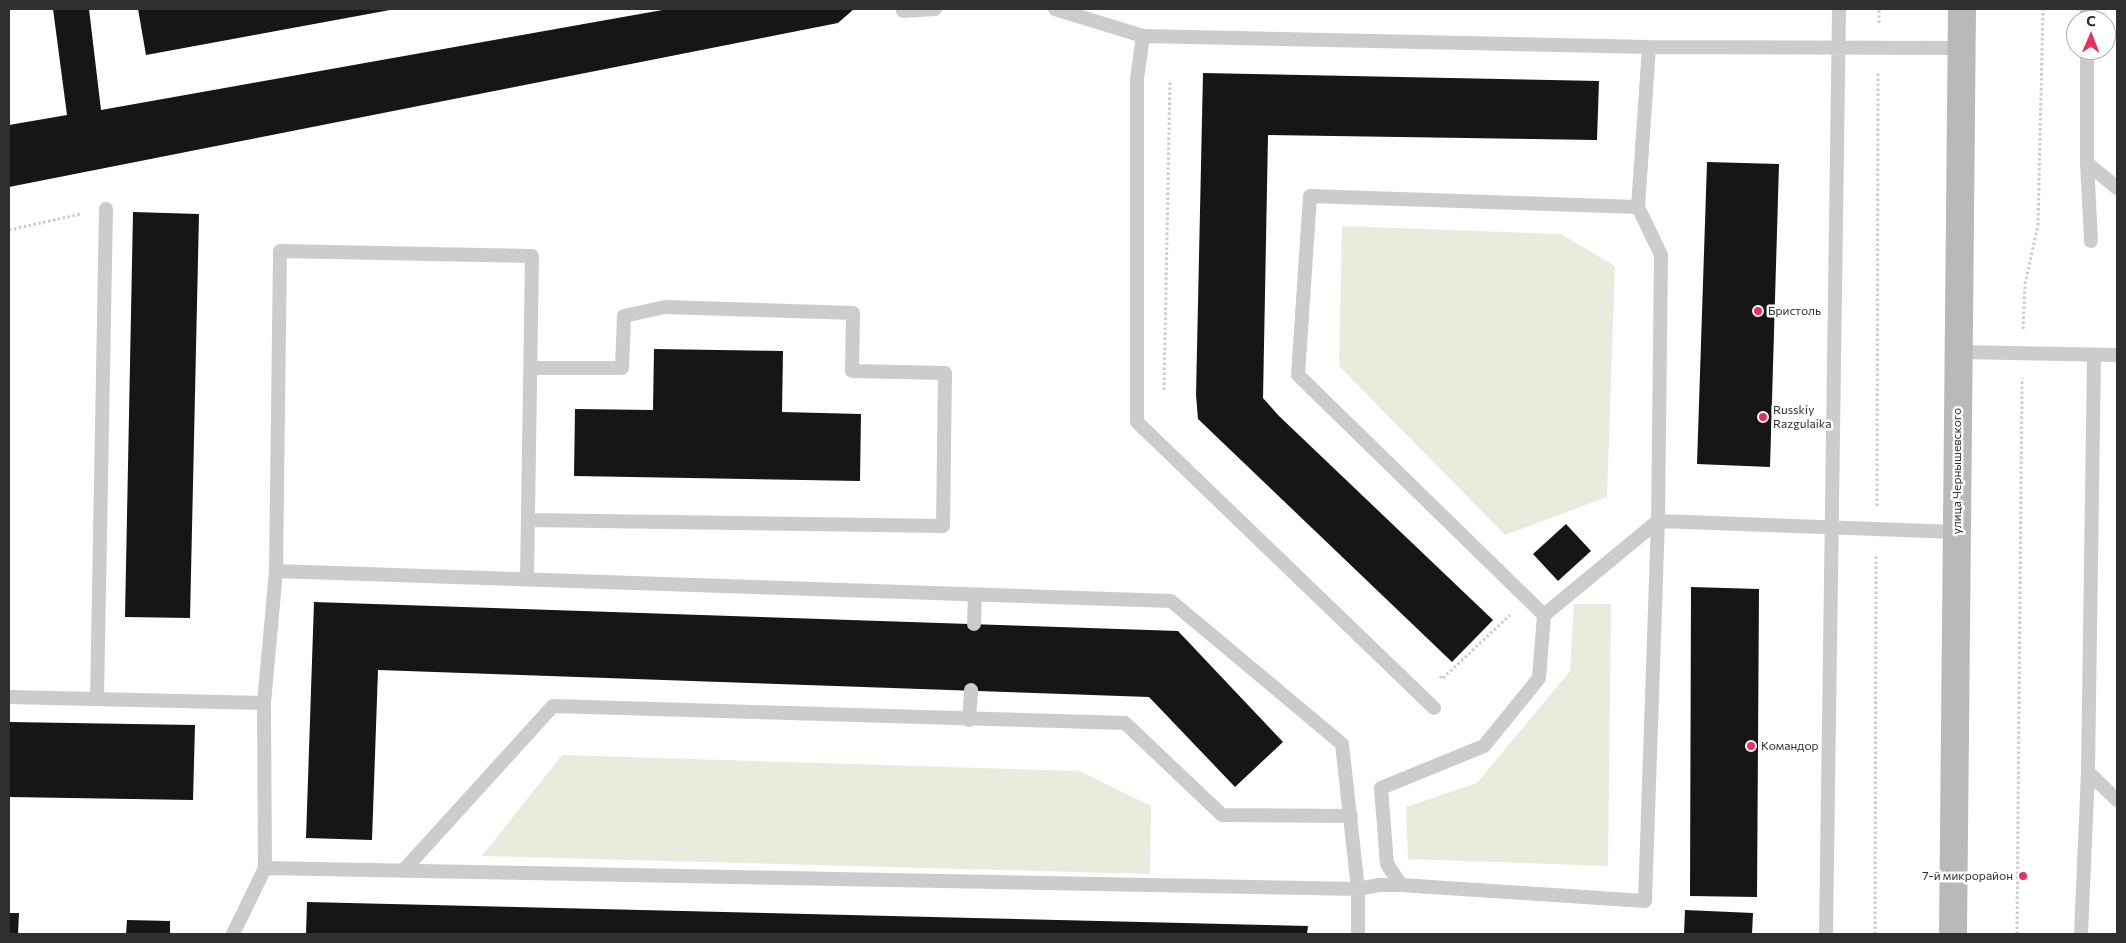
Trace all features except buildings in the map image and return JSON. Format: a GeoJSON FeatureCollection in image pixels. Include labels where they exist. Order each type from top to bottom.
{"type":"FeatureCollection","features":[{"type":"Feature","properties":{"kind":"main road","name":"улица Чернышевского"},"geometry":{"type":"LineString","coordinates":[[1954,934],[1962,9]]}},
{"type":"Feature","properties":{"kind":"lane"},"geometry":{"type":"LineString","coordinates":[[903,11],[935,9]]}},
{"type":"Feature","properties":{"kind":"lane"},"geometry":{"type":"LineString","coordinates":[[1055,9],[1143,36],[1649,47],[1961,48]]}},
{"type":"Feature","properties":{"kind":"lane"},"geometry":{"type":"LineString","coordinates":[[1826,934],[1830,526],[1839,48],[1838,9]]}},
{"type":"Feature","properties":{"kind":"lane"},"geometry":{"type":"LineString","coordinates":[[1143,36],[1137,79],[1137,422],[1434,708]]}},
{"type":"Feature","properties":{"kind":"lane"},"geometry":{"type":"LineString","coordinates":[[265,868],[1358,889],[1378,885],[1401,885],[1645,901],[1658,521],[1660,255],[1638,207],[1649,47]]}},
{"type":"Feature","properties":{"kind":"lane"},"geometry":{"type":"LineString","coordinates":[[2087,60],[2087,163],[2091,241]]}},
{"type":"Feature","properties":{"kind":"lane"},"geometry":{"type":"LineString","coordinates":[[2087,163],[2117,188]]}},
{"type":"Feature","properties":{"kind":"lane"},"geometry":{"type":"LineString","coordinates":[[1544,615],[1298,374],[1310,196],[1638,207]]}},
{"type":"Feature","properties":{"kind":"lane"},"geometry":{"type":"LineString","coordinates":[[97,699],[106,209]]}},
{"type":"Feature","properties":{"kind":"lane"},"geometry":{"type":"LineString","coordinates":[[233,934],[265,868],[264,703],[276,571],[280,251],[532,256],[527,578]]}},
{"type":"Feature","properties":{"kind":"lane"},"geometry":{"type":"LineString","coordinates":[[529,520],[943,526],[945,373],[852,371],[853,313],[665,306],[624,316],[622,368],[531,368]]}},
{"type":"Feature","properties":{"kind":"lane"},"geometry":{"type":"LineString","coordinates":[[1958,352],[2117,354]]}},
{"type":"Feature","properties":{"kind":"lane"},"geometry":{"type":"LineString","coordinates":[[2081,934],[2088,772],[2094,355]]}},
{"type":"Feature","properties":{"kind":"lane"},"geometry":{"type":"LineString","coordinates":[[1401,885],[1387,864],[1381,788],[1484,746],[1539,678],[1544,615],[1658,521],[1957,532]]}},
{"type":"Feature","properties":{"kind":"lane"},"geometry":{"type":"LineString","coordinates":[[276,571],[1171,601],[1342,744],[1358,889],[1358,934]]}},
{"type":"Feature","properties":{"kind":"lane"},"geometry":{"type":"LineString","coordinates":[[974,624],[975,595]]}},
{"type":"Feature","properties":{"kind":"lane"},"geometry":{"type":"LineString","coordinates":[[969,720],[971,690]]}},
{"type":"Feature","properties":{"kind":"lane"},"geometry":{"type":"LineString","coordinates":[[9,697],[264,703]]}},
{"type":"Feature","properties":{"kind":"lane"},"geometry":{"type":"LineString","coordinates":[[403,871],[553,706],[969,720],[1125,723],[1222,815],[1351,816]]}},
{"type":"Feature","properties":{"kind":"lane"},"geometry":{"type":"LineString","coordinates":[[2088,772],[2117,800]]}},
{"type":"Feature","properties":{"kind":"path"},"geometry":{"type":"LineString","coordinates":[[1875,934],[1879,9]]}},
{"type":"Feature","properties":{"kind":"path"},"geometry":{"type":"LineString","coordinates":[[2017,934],[2022,353],[2025,284],[2038,225],[2043,9]]}},
{"type":"Feature","properties":{"kind":"path"},"geometry":{"type":"LineString","coordinates":[[1164,392],[1170,80]]}},
{"type":"Feature","properties":{"kind":"path"},"geometry":{"type":"LineString","coordinates":[[9,230],[106,209]]}},
{"type":"Feature","properties":{"kind":"path"},"geometry":{"type":"LineString","coordinates":[[1435,672],[1442,679],[1528,598]]}},
{"type":"Feature","properties":{"kind":"shaded area"},"geometry":{"type":"Polygon","coordinates":[[[1342,226],[1561,234],[1615,266],[1607,497],[1505,535],[1339,366],[1342,226]]]}},
{"type":"Feature","properties":{"kind":"shaded area"},"geometry":{"type":"Polygon","coordinates":[[[1574,604],[1611,604],[1608,866],[1408,859],[1406,807],[1477,783],[1570,671],[1574,604]]]}},
{"type":"Feature","properties":{"kind":"shaded area"},"geometry":{"type":"Polygon","coordinates":[[[562,755],[1079,771],[1151,806],[1150,874],[482,856],[562,755]]]}},
{"type":"Feature","properties":{"kind":"place","name":"Бристоль"},"geometry":{"type":"Point","coordinates":[1758,311]}},
{"type":"Feature","properties":{"kind":"place","name":"Russkiy Razgulaika"},"geometry":{"type":"Point","coordinates":[1763,417]}},
{"type":"Feature","properties":{"kind":"place","name":"Командор"},"geometry":{"type":"Point","coordinates":[1751,746]}},
{"type":"Feature","properties":{"kind":"place","name":"7-й микрорайон"},"geometry":{"type":"Point","coordinates":[2023,876]}}]}
